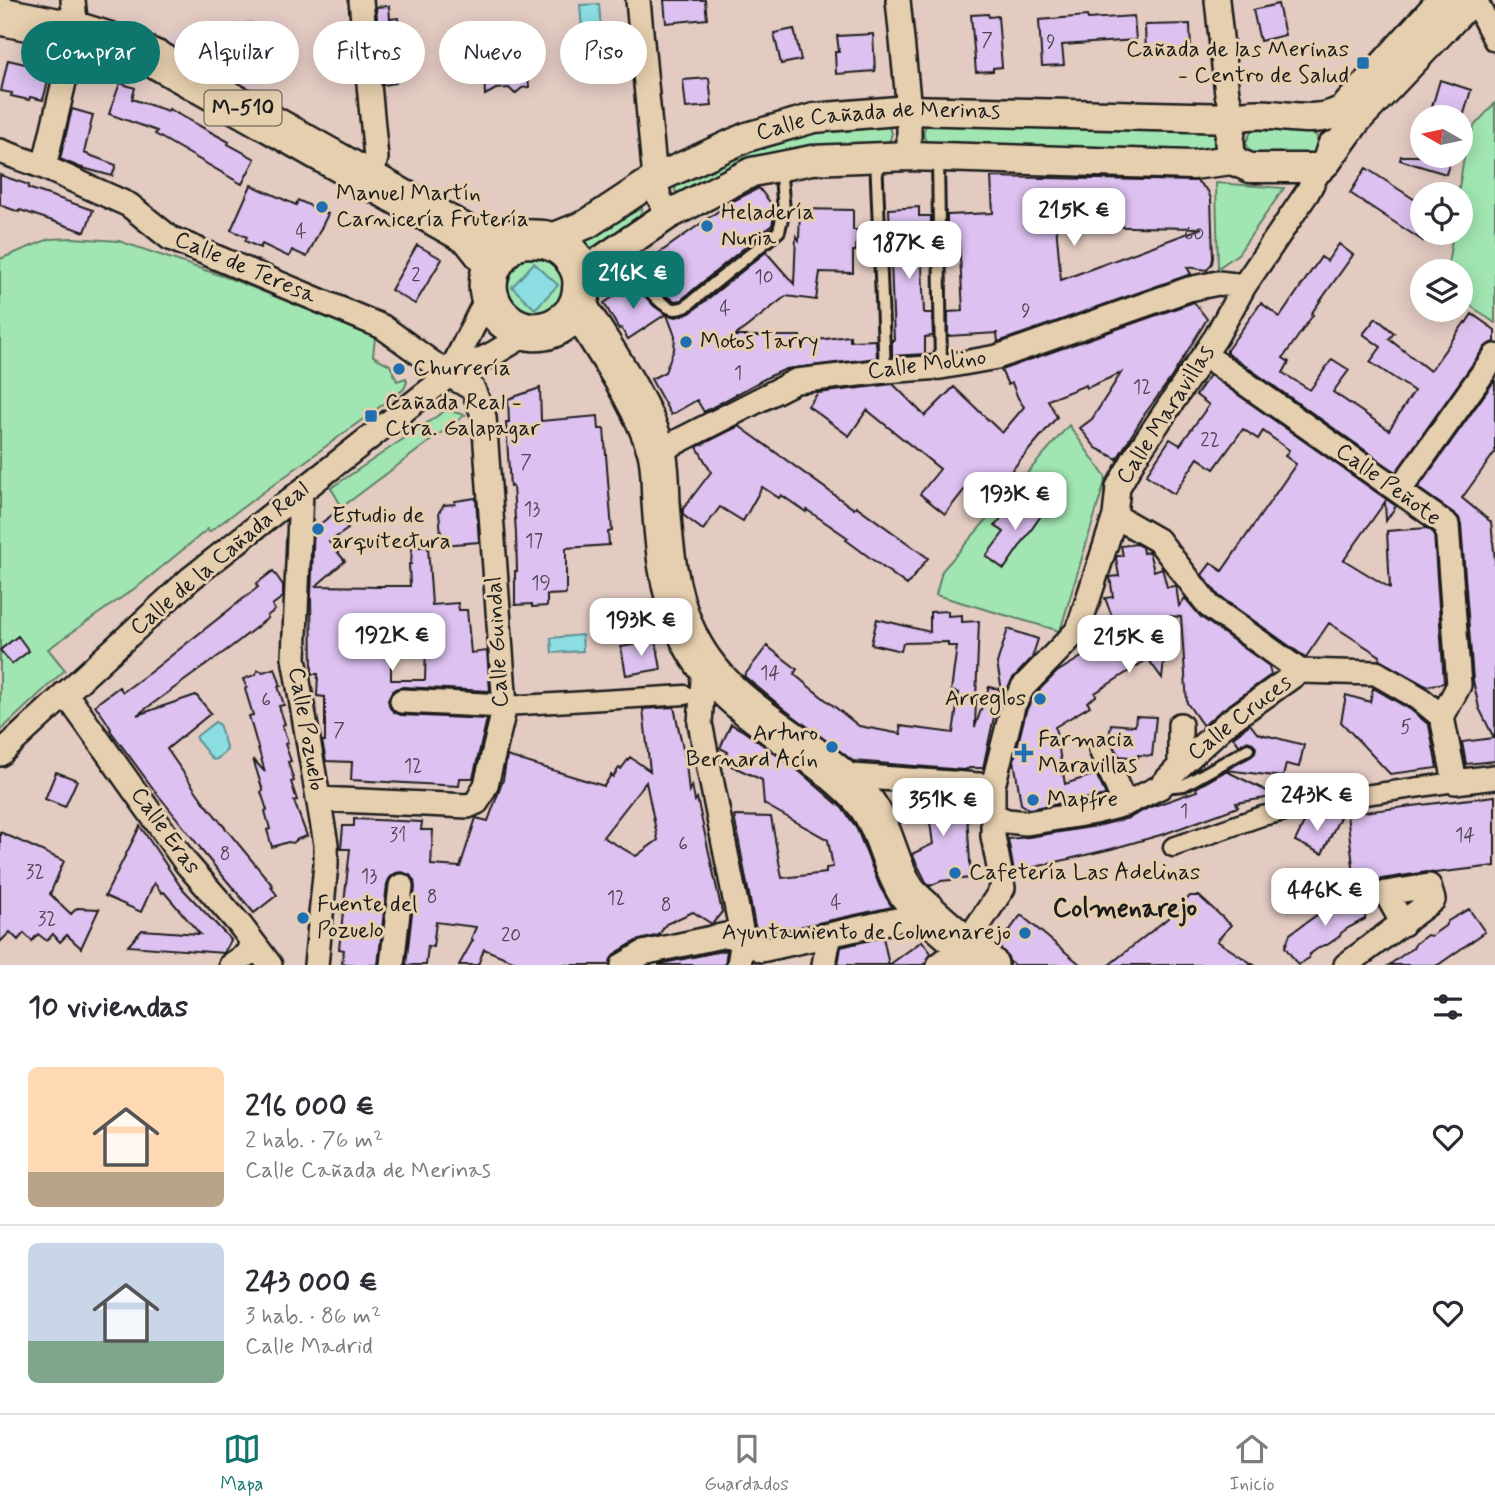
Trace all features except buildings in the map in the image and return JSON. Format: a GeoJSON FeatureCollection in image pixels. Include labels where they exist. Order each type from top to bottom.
{"type":"FeatureCollection","features":[{"type":"Feature","properties":{"kind":"main road","name":"M-510"},"geometry":{"type":"LineString","coordinates":[[0,16],[75,15],[118,44],[159,61],[471,237],[533,239],[560,245],[570,254],[578,265],[580,292],[636,402],[657,452],[664,552],[676,604],[695,652],[695,681],[721,686],[838,775],[858,794],[874,814],[908,894],[964,958]]}},
{"type":"Feature","properties":{"kind":"main road","name":"M-510"},"geometry":{"type":"LineString","coordinates":[[471,237],[491,279],[494,308],[503,320],[516,328],[539,332],[583,349],[636,402]]}},
{"type":"Feature","properties":{"kind":"main road"},"geometry":{"type":"LineString","coordinates":[[491,279],[504,249],[533,239]]}},
{"type":"Feature","properties":{"kind":"main road"},"geometry":{"type":"LineString","coordinates":[[539,332],[560,326],[570,317],[580,292]]}},
{"type":"Feature","properties":{"kind":"street"},"geometry":{"type":"LineString","coordinates":[[360,0],[376,158],[370,180]]}},
{"type":"Feature","properties":{"kind":"street"},"geometry":{"type":"LineString","coordinates":[[638,0],[655,179],[659,197],[668,215]]}},
{"type":"Feature","properties":{"kind":"street"},"geometry":{"type":"LineString","coordinates":[[898,0],[909,110],[909,156]]}},
{"type":"Feature","properties":{"kind":"street"},"geometry":{"type":"LineString","coordinates":[[1217,0],[1227,94],[1234,118],[1229,140],[1232,160],[1250,168],[1323,165]]}},
{"type":"Feature","properties":{"kind":"street"},"geometry":{"type":"LineString","coordinates":[[1323,165],[1332,149],[1332,134],[1322,118],[1344,109],[1442,0]]}},
{"type":"Feature","properties":{"kind":"street"},"geometry":{"type":"LineString","coordinates":[[1323,165],[1356,121],[1473,0],[1495,38]]}},
{"type":"Feature","properties":{"kind":"street"},"geometry":{"type":"LineString","coordinates":[[44,167],[75,15]]}},
{"type":"Feature","properties":{"kind":"street","name":"Calle Cañada de Merinas"},"geometry":{"type":"LineString","coordinates":[[533,239],[587,224],[655,179],[747,137],[814,118],[909,110],[1234,118],[1252,114],[1322,118]]}},
{"type":"Feature","properties":{"kind":"street","name":"Calle de Teresa"},"geometry":{"type":"LineString","coordinates":[[0,151],[44,167],[129,205],[170,237],[383,327],[449,375]]}},
{"type":"Feature","properties":{"kind":"street","name":"Calle Cañada de Merinas"},"geometry":{"type":"LineString","coordinates":[[580,292],[602,260],[668,215],[752,172],[780,166],[812,160],[909,156],[1192,165],[1232,160]]}},
{"type":"Feature","properties":{"kind":"street","name":"Calle Maravillas"},"geometry":{"type":"LineString","coordinates":[[964,958],[1003,888],[993,836],[993,786],[1013,706],[1023,687],[1078,630],[1115,516],[1118,487],[1135,457],[1205,355],[1244,286],[1323,165]]}},
{"type":"Feature","properties":{"kind":"street","name":"Calle de la Cañada Real"},"geometry":{"type":"LineString","coordinates":[[449,375],[491,279]]}},
{"type":"Feature","properties":{"kind":"street","name":"Calle Molino"},"geometry":{"type":"LineString","coordinates":[[657,452],[796,380],[941,367],[998,356],[1189,289],[1218,283],[1244,286]]}},
{"type":"Feature","properties":{"kind":"street","name":"Calle de la Cañada Real"},"geometry":{"type":"LineString","coordinates":[[0,754],[190,579],[449,375],[539,332]]}},
{"type":"Feature","properties":{"kind":"street","name":"Calle Peñote"},"geometry":{"type":"LineString","coordinates":[[1205,355],[1447,525],[1459,685],[1442,717]]}},
{"type":"Feature","properties":{"kind":"street"},"geometry":{"type":"LineString","coordinates":[[1404,494],[1495,356]]}},
{"type":"Feature","properties":{"kind":"street","name":"Calle Guindal"},"geometry":{"type":"LineString","coordinates":[[318,799],[468,806],[477,802],[486,785],[505,706],[484,417],[473,389],[449,375]]}},
{"type":"Feature","properties":{"kind":"street"},"geometry":{"type":"LineString","coordinates":[[1404,494],[1495,377]]}},
{"type":"Feature","properties":{"kind":"street","name":"Calle Pozuelo"},"geometry":{"type":"LineString","coordinates":[[301,492],[294,658],[326,844],[316,965]]}},
{"type":"Feature","properties":{"kind":"street"},"geometry":{"type":"LineString","coordinates":[[1115,516],[1158,541],[1209,606],[1300,671],[1376,673],[1419,698],[1442,717],[1455,782]]}},
{"type":"Feature","properties":{"kind":"street","name":"Calle Cruces"},"geometry":{"type":"LineString","coordinates":[[993,815],[1007,821],[1027,823],[1114,808],[1160,788],[1227,723],[1300,671]]}},
{"type":"Feature","properties":{"kind":"street"},"geometry":{"type":"LineString","coordinates":[[402,701],[505,706],[695,681],[700,723],[743,939],[739,965]]}},
{"type":"Feature","properties":{"kind":"street","name":"Calle Eras"},"geometry":{"type":"LineString","coordinates":[[65,693],[186,863],[240,925],[270,965]]}},
{"type":"Feature","properties":{"kind":"street","name":"Calle Cruces"},"geometry":{"type":"LineString","coordinates":[[1180,725],[1180,766]]}},
{"type":"Feature","properties":{"kind":"street"},"geometry":{"type":"LineString","coordinates":[[1101,750],[1125,804]]}},
{"type":"Feature","properties":{"kind":"street"},"geometry":{"type":"LineString","coordinates":[[838,775],[993,786]]}},
{"type":"Feature","properties":{"kind":"street"},"geometry":{"type":"LineString","coordinates":[[1172,847],[1262,816],[1351,797],[1495,777]]}},
{"type":"Feature","properties":{"kind":"street"},"geometry":{"type":"LineString","coordinates":[[874,814],[889,779]]}},
{"type":"Feature","properties":{"kind":"street"},"geometry":{"type":"LineString","coordinates":[[391,965],[401,886]]}},
{"type":"Feature","properties":{"kind":"street"},"geometry":{"type":"LineString","coordinates":[[623,965],[643,953],[726,935],[743,939],[761,950],[906,918],[920,905]]}},
{"type":"Feature","properties":{"kind":"street"},"geometry":{"type":"LineString","coordinates":[[1346,965],[1403,924]]}},
{"type":"Feature","properties":{"kind":"street"},"geometry":{"type":"LineString","coordinates":[[824,965],[829,936]]}},
{"type":"Feature","properties":{"kind":"street"},"geometry":{"type":"LineString","coordinates":[[231,965],[249,953],[251,940]]}},
{"type":"Feature","properties":{"kind":"lane"},"geometry":{"type":"LineString","coordinates":[[876,157],[885,371]]}},
{"type":"Feature","properties":{"kind":"lane"},"geometry":{"type":"LineString","coordinates":[[938,158],[941,367]]}},
{"type":"Feature","properties":{"kind":"lane","name":"Calle Cañada de Merinas"},"geometry":{"type":"LineString","coordinates":[[619,247],[657,299],[671,308],[685,307],[779,231],[784,209],[780,166]]}},
{"type":"Feature","properties":{"kind":"lane"},"geometry":{"type":"LineString","coordinates":[[1160,788],[1185,785],[1248,749]]}},
{"type":"Feature","properties":{"kind":"shaded area"},"geometry":{"type":"Polygon","coordinates":[[[174,34],[174,51],[169,48],[170,35],[174,34]]]}},
{"type":"Feature","properties":{"kind":"shaded area"},"geometry":{"type":"Polygon","coordinates":[[[233,84],[258,84],[254,96],[233,84]]]}},
{"type":"Feature","properties":{"kind":"green space"},"geometry":{"type":"Polygon","coordinates":[[[1495,103],[1495,323],[1473,307],[1473,259],[1449,259],[1451,245],[1473,245],[1473,182],[1460,182],[1462,168],[1474,168],[1474,126],[1495,103]]]}},
{"type":"Feature","properties":{"kind":"green space"},"geometry":{"type":"Polygon","coordinates":[[[929,122],[1215,131],[1218,135],[1213,152],[929,145],[924,134],[929,122]]]}},
{"type":"Feature","properties":{"kind":"green space"},"geometry":{"type":"Polygon","coordinates":[[[881,123],[888,126],[892,133],[890,140],[884,144],[681,193],[675,191],[676,185],[746,151],[813,132],[881,123]]]}},
{"type":"Feature","properties":{"kind":"green space"},"geometry":{"type":"Polygon","coordinates":[[[1309,131],[1317,138],[1317,150],[1310,154],[1254,154],[1248,149],[1246,142],[1251,132],[1309,131]]]}},
{"type":"Feature","properties":{"kind":"green space"},"geometry":{"type":"Polygon","coordinates":[[[1216,183],[1284,188],[1238,254],[1218,268],[1216,183]]]}},
{"type":"Feature","properties":{"kind":"green space"},"geometry":{"type":"Polygon","coordinates":[[[642,208],[641,217],[588,257],[577,242],[642,208]]]}},
{"type":"Feature","properties":{"kind":"green space"},"geometry":{"type":"Polygon","coordinates":[[[49,239],[119,241],[234,280],[375,337],[373,356],[390,365],[397,381],[406,378],[407,382],[404,389],[209,532],[208,529],[141,584],[48,649],[65,670],[0,731],[0,259],[49,239]]]}},
{"type":"Feature","properties":{"kind":"green space"},"geometry":{"type":"Polygon","coordinates":[[[540,252],[564,269],[565,300],[541,318],[510,308],[503,275],[517,257],[540,252]]]}},
{"type":"Feature","properties":{"kind":"green space"},"geometry":{"type":"Polygon","coordinates":[[[446,410],[465,415],[342,507],[331,488],[446,410]]]}},
{"type":"Feature","properties":{"kind":"green space"},"geometry":{"type":"Polygon","coordinates":[[[1069,425],[1106,478],[1060,631],[936,595],[942,571],[1069,425]]]}},
{"type":"Feature","properties":{"kind":"water"},"geometry":{"type":"Polygon","coordinates":[[[599,4],[600,21],[581,21],[580,5],[599,4]]]}},
{"type":"Feature","properties":{"kind":"water"},"geometry":{"type":"Polygon","coordinates":[[[534,263],[558,285],[535,309],[512,287],[534,263]]]}},
{"type":"Feature","properties":{"kind":"water"},"geometry":{"type":"Polygon","coordinates":[[[582,635],[583,651],[552,653],[551,638],[582,635]]]}},
{"type":"Feature","properties":{"kind":"water"},"geometry":{"type":"Polygon","coordinates":[[[215,722],[219,724],[227,750],[213,760],[196,739],[215,722]]]}},
{"type":"Feature","properties":{"kind":"place","name":"Cañada de las Merinas - Centro de Salud"},"geometry":{"type":"Point","coordinates":[1363,63]}},
{"type":"Feature","properties":{"kind":"place","name":"Manuel Martín Carnicería Frutería"},"geometry":{"type":"Point","coordinates":[322,207]}},
{"type":"Feature","properties":{"kind":"place","name":"Heladería Nuria"},"geometry":{"type":"Point","coordinates":[707,226]}},
{"type":"Feature","properties":{"kind":"place","name":"Motos Tarry"},"geometry":{"type":"Point","coordinates":[686,342]}},
{"type":"Feature","properties":{"kind":"place","name":"Churrería"},"geometry":{"type":"Point","coordinates":[399,369]}},
{"type":"Feature","properties":{"kind":"place","name":"Cañada Real - Ctra. Galapagar"},"geometry":{"type":"Point","coordinates":[371,416]}},
{"type":"Feature","properties":{"kind":"place","name":"Estudio de arquitectura"},"geometry":{"type":"Point","coordinates":[318,529]}},
{"type":"Feature","properties":{"kind":"place","name":"Arreglos"},"geometry":{"type":"Point","coordinates":[1040,699]}},
{"type":"Feature","properties":{"kind":"place","name":"Arturo Bernard Acín"},"geometry":{"type":"Point","coordinates":[832,747]}},
{"type":"Feature","properties":{"kind":"place","name":"Farmacia Maravillas"},"geometry":{"type":"Point","coordinates":[1024,753]}},
{"type":"Feature","properties":{"kind":"place","name":"Mapfre"},"geometry":{"type":"Point","coordinates":[1033,800]}},
{"type":"Feature","properties":{"kind":"place","name":"Cafetería Las Adelinas"},"geometry":{"type":"Point","coordinates":[955,873]}},
{"type":"Feature","properties":{"kind":"place","name":"Fuente del Pozuelo"},"geometry":{"type":"Point","coordinates":[303,918]}},
{"type":"Feature","properties":{"kind":"place","name":"Ayuntamiento de Colmenarejo"},"geometry":{"type":"Point","coordinates":[1025,933]}},
{"type":"Feature","properties":{"kind":"district","name":"Colmenarejo"},"geometry":{"type":"Point","coordinates":[1125,909]}}]}
